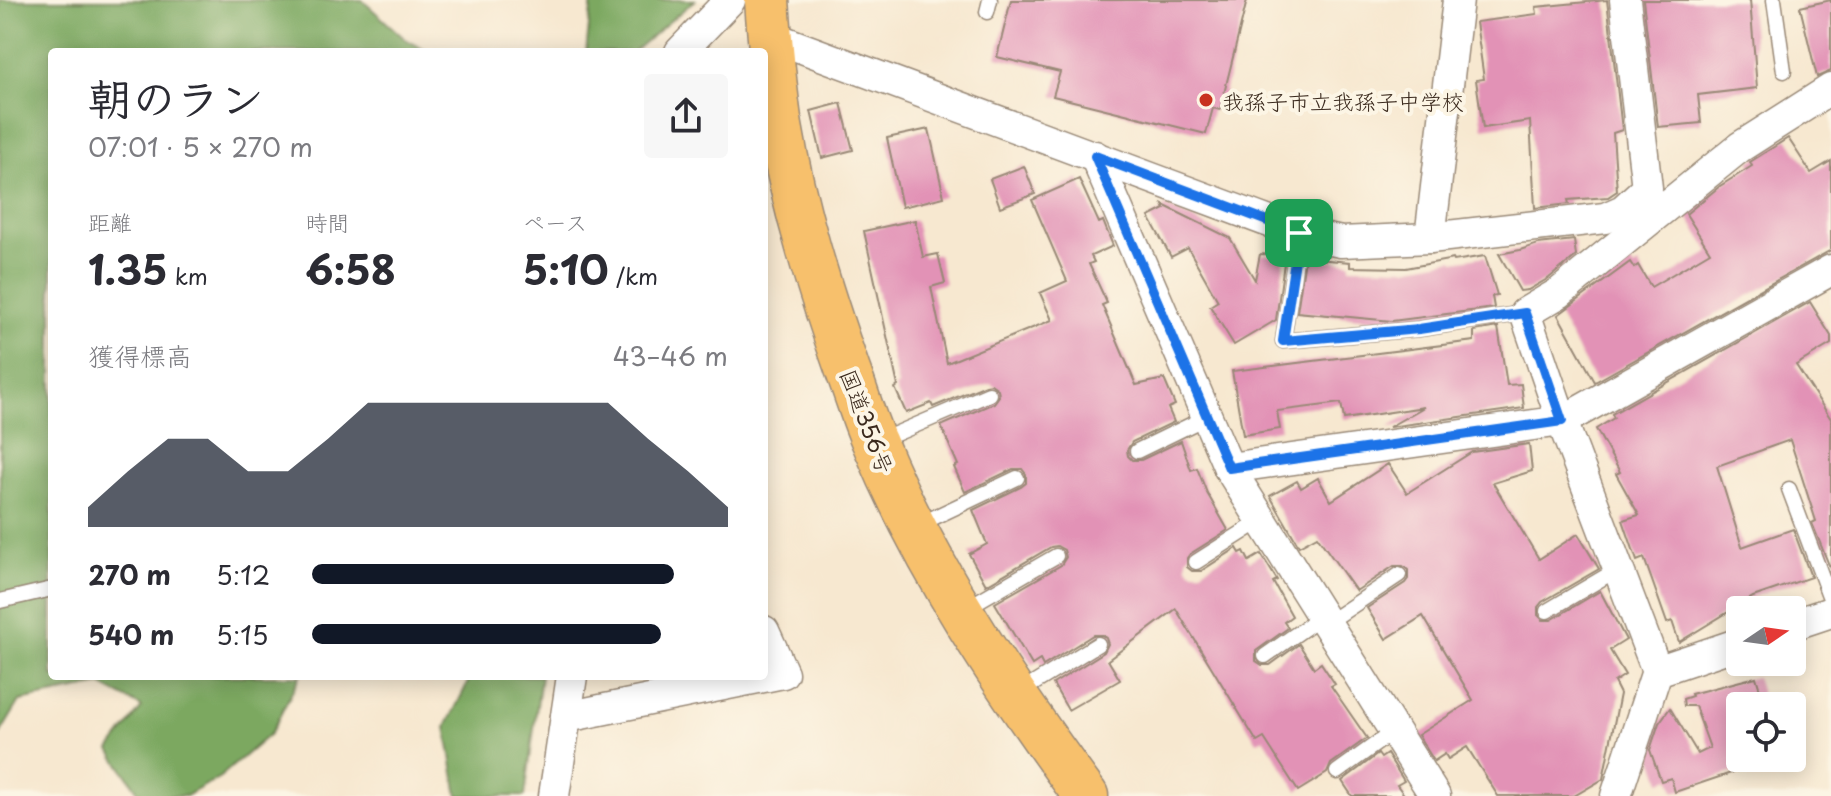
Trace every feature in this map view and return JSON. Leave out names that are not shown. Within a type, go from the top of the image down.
[{"type":"highway","name":"国道356号","points":[[768,18],[781,127],[804,232],[826,309],[874,443],[914,527],[961,611],[1014,695],[1086,796]]},
{"type":"street","points":[[684,48],[730,0]]},
{"type":"street","points":[[1430,238],[1458,0]]},
{"type":"street","points":[[768,18],[1095,156],[1299,233],[1341,242],[1430,238],[1605,218],[1623,210],[1647,188],[1625,0]]},
{"type":"street","points":[[1616,796],[1657,671],[1562,421],[1525,313],[1559,293],[1740,147],[1831,89]]},
{"type":"street","points":[[1095,156],[1229,468],[1435,796]]},
{"type":"street","points":[[1229,468],[1562,421],[1831,270]]},
{"type":"street","points":[[1806,620],[1831,612]]},
{"type":"street","points":[[768,640],[783,673],[768,676]]},
{"type":"street","points":[[1657,671],[1726,648]]},
{"type":"street","points":[[554,796],[571,680]]},
{"type":"street","points":[[566,717],[748,680]]},
{"type":"lane","points":[[1774,0],[1784,71]]},
{"type":"lane","points":[[1299,233],[1283,341],[1419,329],[1525,313]]},
{"type":"lane","points":[[874,443],[989,394]]},
{"type":"lane","points":[[1137,451],[1207,417]]},
{"type":"lane","points":[[914,527],[1017,478]]},
{"type":"lane","points":[[1789,489],[1831,601]]},
{"type":"lane","points":[[1196,562],[1262,520]]},
{"type":"lane","points":[[961,611],[1056,556]]},
{"type":"lane","points":[[1547,611],[1618,569]]},
{"type":"lane","points":[[1265,656],[1399,575]]},
{"type":"lane","points":[[0,601],[48,590]]},
{"type":"lane","points":[[1014,695],[1098,644]]},
{"type":"lane","points":[[1337,772],[1394,731]]},
{"type":"green space","points":[[0,0],[362,0],[404,38],[421,48],[48,48],[48,680],[298,680],[271,733],[220,777],[186,796],[141,796],[110,750],[142,707],[101,685],[20,701],[0,734]]},
{"type":"green space","points":[[592,0],[695,0],[638,48],[586,48]]},
{"type":"green space","points":[[469,680],[540,680],[525,796],[458,796],[446,727]]},
{"type":"building","points":[[1011,0],[1247,0],[1220,110],[1213,108],[1206,134],[1053,96],[1060,72],[997,57]]},
{"type":"building","points":[[1607,0],[1622,130],[1613,133],[1617,191],[1608,197],[1568,200],[1569,204],[1535,208],[1530,121],[1483,128],[1476,80],[1484,79],[1476,22],[1537,14],[1536,7]]},
{"type":"building","points":[[1643,0],[1750,0],[1757,88],[1698,95],[1701,123],[1658,127]]},
{"type":"building","points":[[1831,0],[1831,71],[1817,77],[1800,7]]},
{"type":"building","points":[[841,103],[853,150],[822,158],[811,111]]},
{"type":"building","points":[[929,129],[944,197],[902,207],[887,138]]},
{"type":"building","points":[[1788,138],[1811,173],[1831,161],[1831,250],[1595,382],[1558,315],[1630,262],[1634,268],[1638,265],[1651,287],[1710,252],[1686,214],[1720,186],[1752,166],[1750,162]]},
{"type":"building","points":[[1024,166],[1035,194],[1000,207],[990,179]]},
{"type":"building","points":[[1079,179],[1113,246],[1091,256],[1094,262],[1089,264],[1107,303],[1102,305],[1136,385],[1164,379],[1175,405],[1168,408],[1174,422],[1132,442],[1127,450],[1128,456],[1132,460],[1141,460],[1181,441],[1191,470],[1197,468],[1228,530],[1190,554],[1187,567],[1192,571],[1201,571],[1237,548],[1240,553],[1244,551],[1249,561],[1261,554],[1277,580],[1273,582],[1292,616],[1284,622],[1288,628],[1256,651],[1256,661],[1270,665],[1299,644],[1314,668],[1321,663],[1335,684],[1331,686],[1367,738],[1331,764],[1327,773],[1298,791],[1264,738],[1257,742],[1176,609],[1108,660],[1120,680],[1068,710],[1053,684],[1104,652],[1108,644],[1106,638],[1093,635],[1043,666],[1040,660],[1032,665],[995,603],[1061,565],[1066,557],[1064,550],[1051,547],[986,585],[969,554],[987,544],[973,510],[1021,487],[1026,483],[1026,474],[1022,469],[1013,469],[965,492],[954,467],[958,465],[941,426],[994,403],[999,396],[998,389],[991,384],[986,385],[933,407],[931,403],[906,413],[895,388],[898,386],[864,231],[915,220],[923,257],[938,254],[945,283],[931,287],[947,363],[1052,320],[1040,293],[1067,281],[1032,200]]},
{"type":"building","points":[[1163,205],[1230,238],[1255,280],[1260,254],[1285,256],[1276,320],[1234,345],[1210,306],[1218,301],[1188,248],[1171,257],[1149,217],[1165,209]]},
{"type":"building","points":[[1574,240],[1576,256],[1528,290],[1520,291],[1499,254],[1538,244]]},
{"type":"building","points":[[1485,256],[1497,295],[1492,296],[1494,308],[1392,321],[1297,312],[1305,258],[1350,262],[1350,267],[1406,268]]},
{"type":"building","points":[[1810,302],[1831,336],[1831,344],[1796,365],[1831,419],[1831,570],[1812,523],[1816,521],[1790,440],[1717,466],[1742,547],[1793,529],[1811,577],[1756,596],[1726,596],[1726,613],[1679,642],[1672,621],[1667,623],[1644,558],[1637,561],[1623,520],[1639,515],[1596,429],[1614,418],[1612,414]]},
{"type":"building","points":[[1498,327],[1507,385],[1521,384],[1524,408],[1389,427],[1424,407],[1344,419],[1341,403],[1277,411],[1280,429],[1243,435],[1232,371],[1474,341],[1474,331]]},
{"type":"building","points":[[1529,444],[1532,471],[1493,483],[1539,559],[1578,534],[1599,569],[1542,602],[1538,615],[1543,620],[1551,620],[1600,591],[1626,640],[1610,650],[1625,675],[1614,682],[1620,694],[1603,779],[1574,796],[1498,796],[1467,747],[1448,759],[1445,754],[1434,761],[1418,735],[1473,700],[1423,616],[1386,639],[1367,608],[1405,583],[1408,570],[1403,566],[1394,566],[1356,591],[1317,536],[1299,546],[1270,496],[1297,481],[1301,488],[1318,478],[1331,501],[1388,464],[1407,493],[1472,452]]},
{"type":"building","points":[[1756,677],[1761,692],[1726,692],[1726,772],[1734,772],[1675,792],[1671,778],[1661,781],[1650,750],[1659,723],[1670,708],[1698,754],[1710,748],[1695,706],[1684,706],[1683,699],[1691,694]]},
{"type":"building","points":[[1378,754],[1381,758],[1387,754],[1404,781],[1397,785],[1405,796],[1352,796],[1342,781]]},
{"type":"place","name":"我孫子市立我孫子中学校","points":[[1206,100]]},
{"type":"route","points":[[1095,156],[1299,233],[1283,341],[1419,329],[1525,313],[1562,421],[1229,468],[1095,156]]}]
